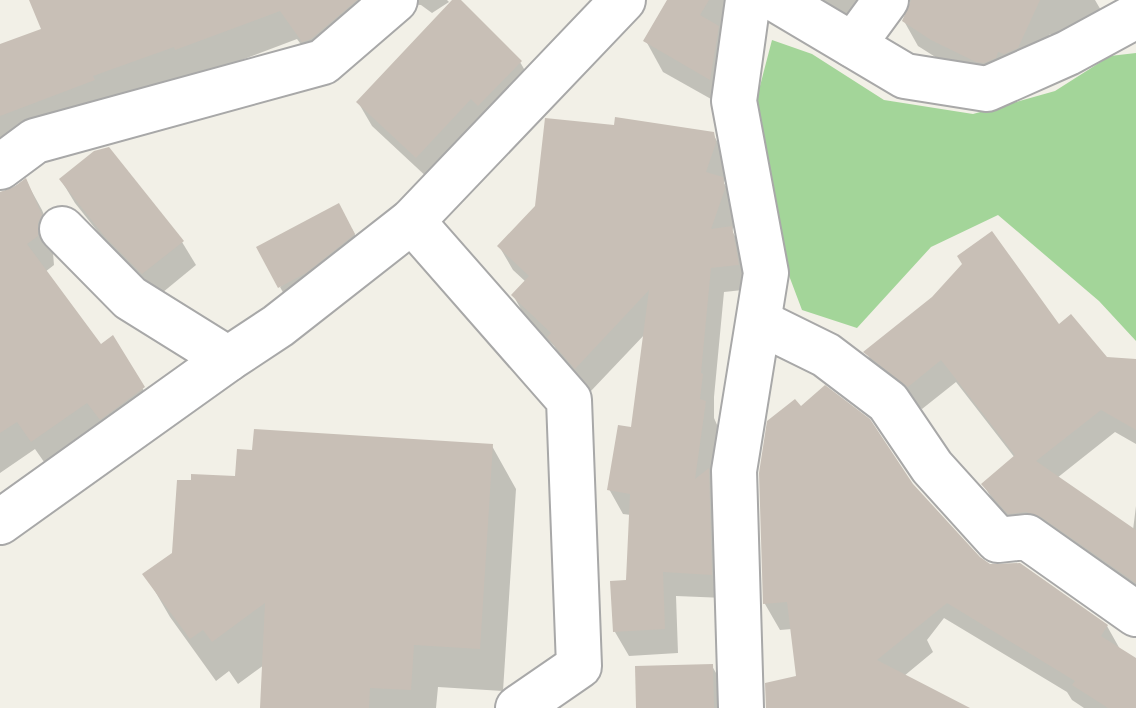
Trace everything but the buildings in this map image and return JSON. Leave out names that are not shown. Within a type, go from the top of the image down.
[{"type":"street","points":[[0,167],[35,141],[323,62],[395,0]]},
{"type":"street","points":[[0,522],[278,326],[412,221],[623,0]]},
{"type":"street","points":[[741,708],[734,471],[766,273],[734,101],[748,0]]},
{"type":"street","points":[[777,0],[905,76],[987,89],[1068,53],[1136,16]]},
{"type":"street","points":[[853,45],[886,0]]},
{"type":"street","points":[[412,221],[569,400],[579,666],[518,708]]},
{"type":"street","points":[[62,229],[130,298],[228,359]]},
{"type":"street","points":[[759,322],[826,355],[888,402],[932,467],[998,540],[1027,537],[1136,614]]},
{"type":"green space","points":[[772,40],[812,54],[884,100],[973,114],[1055,91],[1110,56],[1136,53],[1136,341],[1099,301],[998,215],[931,247],[857,328],[802,310],[779,249],[754,109]]}]
